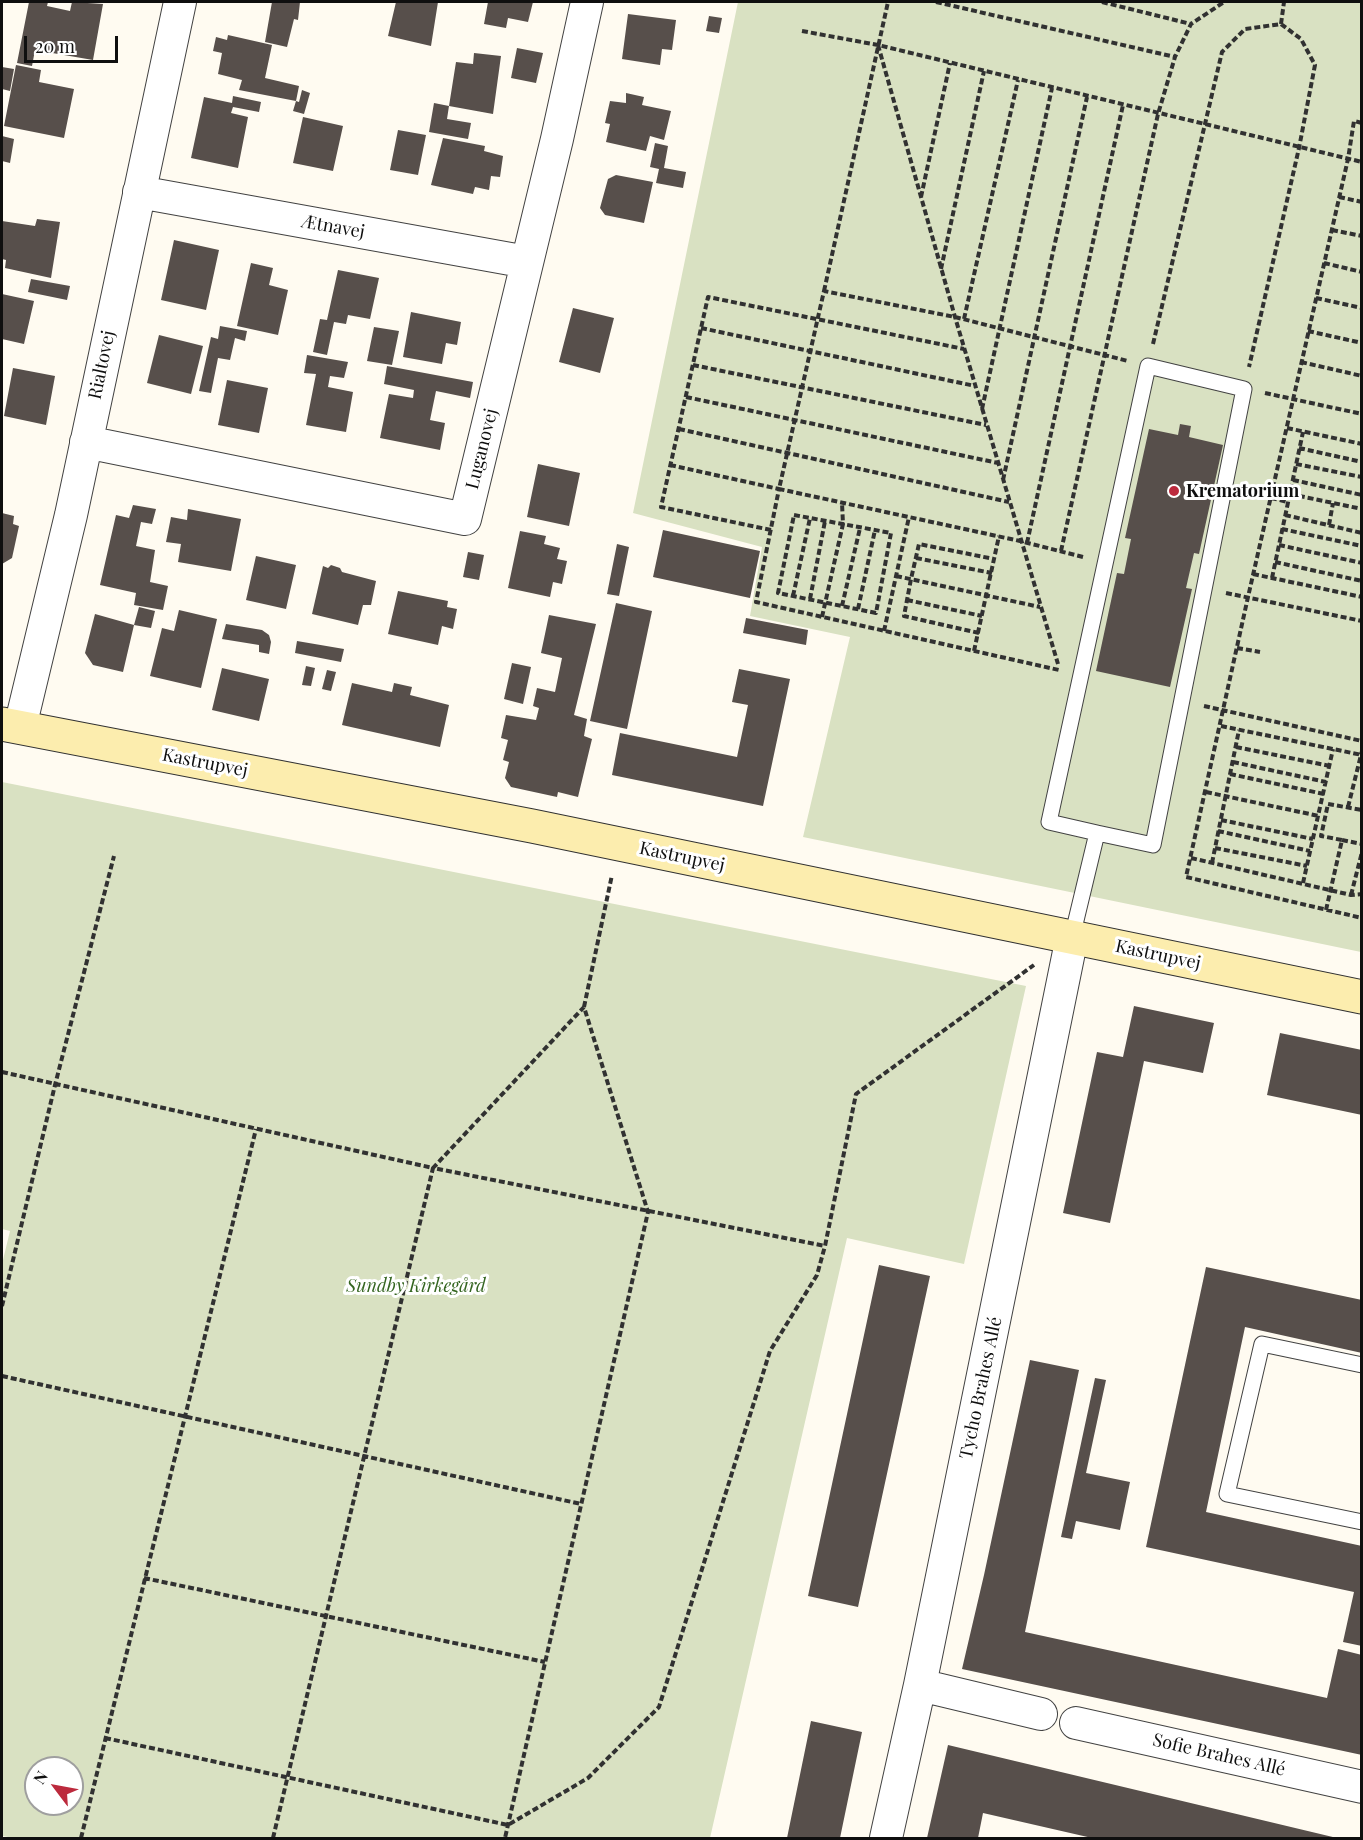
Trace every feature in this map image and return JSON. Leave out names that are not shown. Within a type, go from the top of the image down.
[{"type":"street","name":"Rialtovej","points":[[11,726],[68,526],[180,2]]},
{"type":"street","name":"Luganovej","points":[[86,442],[465,519],[587,2]]},
{"type":"street","name":"Ætnavej","points":[[139,192],[527,261]]},
{"type":"street","name":"Kastrupvej","points":[[11,726],[618,844],[1362,997]]},
{"type":"street","name":"Tycho Brahes Allé","points":[[886,1839],[921,1685],[1072,937]]},
{"type":"street","points":[[921,1685],[1041,1714]]},
{"type":"street","name":"Sofie Brahes Allé","points":[[1076,1723],[1362,1787]]},
{"type":"lane","points":[[1148,366],[1244,389],[1153,845],[1049,822],[1148,366]]},
{"type":"lane","points":[[1072,937],[1097,832]]},
{"type":"lane","points":[[1362,1365],[1263,1344],[1227,1494],[1362,1522]]},
{"type":"path","points":[[878,45],[986,426],[1060,670],[756,602],[779,489],[788,452],[802,386],[824,291],[878,45],[888,2]]},
{"type":"path","points":[[936,2],[1175,57]]},
{"type":"path","points":[[1102,2],[1191,24]]},
{"type":"path","points":[[1061,551],[1158,114],[1175,57],[1191,24],[1224,2]]},
{"type":"path","points":[[1281,24],[1284,2]]},
{"type":"path","points":[[824,291],[964,319],[1148,366],[1222,52],[1245,29],[1281,24],[1301,39],[1315,65],[1299,148],[1244,389],[1362,414]]},
{"type":"path","points":[[802,31],[878,45],[1205,126],[1362,162]]},
{"type":"path","points":[[921,198],[950,63]]},
{"type":"path","points":[[941,269],[984,71]]},
{"type":"path","points":[[964,319],[1018,80]]},
{"type":"path","points":[[982,410],[1052,88]]},
{"type":"path","points":[[1003,481],[1087,97]]},
{"type":"path","points":[[1027,543],[1123,105]]},
{"type":"path","points":[[1362,123],[1354,121],[1348,159],[1186,877],[1362,918]]},
{"type":"path","points":[[1339,197],[1362,202]]},
{"type":"path","points":[[1332,230],[1362,236]]},
{"type":"path","points":[[1324,263],[1362,272]]},
{"type":"path","points":[[771,530],[661,507],[708,297],[964,349]]},
{"type":"path","points":[[1316,298],[1362,308]]},
{"type":"path","points":[[701,328],[975,386]]},
{"type":"path","points":[[1308,331],[1362,343]]},
{"type":"path","points":[[1301,362],[1362,376]]},
{"type":"path","points":[[693,365],[986,426]]},
{"type":"path","points":[[686,397],[998,464]]},
{"type":"path","points":[[1287,428],[1362,444]]},
{"type":"path","points":[[679,429],[1009,502]]},
{"type":"path","points":[[1272,578],[1303,432]]},
{"type":"path","points":[[1299,448],[1362,462]]},
{"type":"path","points":[[1296,464],[1362,477]]},
{"type":"path","points":[[670,465],[1020,541],[1107,563]]},
{"type":"path","points":[[1293,480],[1362,495]]},
{"type":"path","points":[[1290,494],[1362,510]]},
{"type":"path","points":[[1271,498],[1288,502]]},
{"type":"path","points":[[822,617],[843,524],[842,503]]},
{"type":"path","points":[[1329,525],[1333,503]]},
{"type":"path","points":[[794,515],[825,521],[891,533],[876,613],[778,593],[794,515]]},
{"type":"path","points":[[1285,515],[1362,533]]},
{"type":"path","points":[[884,631],[909,517]]},
{"type":"path","points":[[793,596],[810,518]]},
{"type":"path","points":[[810,599],[825,521]]},
{"type":"path","points":[[842,606],[860,528]]},
{"type":"path","points":[[1282,529],[1362,546]]},
{"type":"path","points":[[858,609],[875,530]]},
{"type":"path","points":[[975,651],[999,537]]},
{"type":"path","points":[[979,633],[904,616],[911,579],[919,544],[994,559]]},
{"type":"path","points":[[1279,545],[1362,563]]},
{"type":"path","points":[[916,558],[992,573]]},
{"type":"path","points":[[1275,562],[1362,581]]},
{"type":"path","points":[[1253,574],[1362,597]]},
{"type":"path","points":[[896,576],[1040,607]]},
{"type":"path","points":[[1204,588],[1362,621]]},
{"type":"path","points":[[907,600],[982,616]]},
{"type":"path","points":[[1237,648],[1260,652]]},
{"type":"path","points":[[1182,700],[1362,741]]},
{"type":"path","points":[[1221,726],[1361,753],[1348,807]]},
{"type":"path","points":[[1212,862],[1239,730]]},
{"type":"path","points":[[1236,747],[1330,766]]},
{"type":"path","points":[[1303,883],[1333,749]]},
{"type":"path","points":[[1233,762],[1326,782]]},
{"type":"path","points":[[1230,774],[1324,794]]},
{"type":"path","points":[[1206,792],[1325,817]]},
{"type":"path","points":[[1362,810],[1328,804],[1321,836],[1362,844]]},
{"type":"path","points":[[1221,820],[1313,839]]},
{"type":"path","points":[[1218,831],[1310,851]]},
{"type":"path","points":[[1326,909],[1342,840]]},
{"type":"path","points":[[505,1839],[648,1212],[584,1007],[618,844]]},
{"type":"path","points":[[1215,848],[1307,866]]},
{"type":"path","points":[[1351,895],[1362,852]]},
{"type":"path","points":[[2,1306],[54,1085],[114,856]]},
{"type":"path","points":[[1191,858],[1351,895],[1362,894]]},
{"type":"path","points":[[1355,877],[1362,878]]},
{"type":"path","points":[[105,1738],[508,1825],[588,1778],[659,1707],[770,1351],[817,1275],[856,1094],[1072,937]]},
{"type":"path","points":[[273,1839],[433,1168],[584,1007]]},
{"type":"path","points":[[2,1072],[433,1168],[825,1246]]},
{"type":"path","points":[[81,1839],[256,1129]]},
{"type":"path","points":[[2,1376],[581,1504]]},
{"type":"path","points":[[144,1578],[545,1662]]},
{"type":"green space","points":[[738,2],[1361,2],[1361,952],[803,837],[850,637],[750,616],[762,547],[633,513]]},
{"type":"green space","name":"Sundby Kirkegård","points":[[2,782],[1026,986],[964,1264],[847,1238],[710,1838],[14,1838],[2,1836],[2,1264],[10,1231],[2,1229]]},
{"type":"building","points":[[29,2],[48,2],[47,6],[70,11],[72,2],[103,4],[93,60],[35,50],[32,66],[17,63]]},
{"type":"building","points":[[272,2],[300,2],[298,20],[294,19],[287,47],[265,42]]},
{"type":"building","points":[[396,2],[438,2],[431,46],[388,36]]},
{"type":"building","points":[[488,2],[533,2],[528,22],[508,18],[506,28],[484,24]]},
{"type":"building","points":[[628,14],[676,20],[672,50],[662,49],[660,65],[622,59]]},
{"type":"building","points":[[709,16],[722,18],[719,33],[706,31]]},
{"type":"building","points":[[228,35],[272,45],[265,78],[299,86],[296,101],[239,90],[242,80],[218,74],[222,53],[213,51],[216,37],[227,40]]},
{"type":"building","points":[[517,48],[543,53],[536,83],[511,78]]},
{"type":"building","points":[[474,53],[501,56],[493,114],[449,106],[456,62],[473,64]]},
{"type":"building","points":[[16,65],[41,70],[39,82],[74,89],[64,138],[4,126]]},
{"type":"building","points":[[2,67],[14,69],[10,91],[2,89]]},
{"type":"building","points":[[302,90],[310,93],[304,114],[293,111],[296,101],[299,102]]},
{"type":"building","points":[[626,93],[644,97],[642,105],[671,111],[664,140],[650,136],[646,151],[606,142],[610,124],[605,123],[610,101],[626,103]]},
{"type":"building","points":[[233,96],[261,102],[259,112],[233,107],[231,113],[248,117],[238,168],[191,158],[204,97],[232,103]]},
{"type":"building","points":[[434,103],[449,106],[447,119],[471,123],[468,139],[429,132]]},
{"type":"building","points":[[303,117],[343,126],[333,171],[293,163]]},
{"type":"building","points":[[398,130],[426,135],[418,175],[390,170]]},
{"type":"building","points":[[2,136],[14,139],[10,163],[2,161]]},
{"type":"building","points":[[443,138],[485,146],[484,151],[503,156],[500,177],[491,176],[489,190],[475,187],[473,194],[431,185]]},
{"type":"building","points":[[655,143],[668,146],[664,168],[686,172],[683,188],[656,183],[659,169],[650,167]]},
{"type":"building","points":[[616,175],[653,182],[644,223],[605,215],[600,208],[608,179]]},
{"type":"building","points":[[37,219],[60,222],[51,278],[5,268],[6,260],[2,259],[2,221],[35,226]]},
{"type":"building","points":[[174,240],[219,250],[206,310],[161,300]]},
{"type":"building","points":[[251,263],[273,268],[269,285],[288,290],[278,335],[237,326]]},
{"type":"building","points":[[338,270],[379,278],[370,319],[348,315],[346,324],[334,322],[327,355],[313,352],[320,319],[327,320]]},
{"type":"building","points":[[31,279],[70,286],[67,300],[28,292]]},
{"type":"building","points":[[2,294],[34,301],[24,344],[2,339]]},
{"type":"building","points":[[573,308],[614,318],[600,373],[559,362]]},
{"type":"building","points":[[411,312],[461,322],[457,345],[446,343],[442,364],[403,357]]},
{"type":"building","points":[[220,326],[247,331],[245,341],[235,338],[230,360],[218,358],[211,393],[199,391],[211,337],[218,339]]},
{"type":"building","points":[[374,327],[399,331],[392,365],[367,361]]},
{"type":"building","points":[[159,335],[203,346],[191,394],[147,383]]},
{"type":"building","points":[[307,355],[348,362],[344,378],[330,376],[328,387],[353,392],[346,432],[306,425],[316,374],[304,373]]},
{"type":"building","points":[[387,366],[473,382],[470,398],[436,391],[430,420],[445,423],[440,450],[380,438],[389,394],[413,398],[414,390],[384,384]]},
{"type":"building","points":[[13,368],[55,376],[46,425],[4,416]]},
{"type":"building","points":[[227,380],[268,388],[259,433],[218,425]]},
{"type":"building","points":[[1180,424],[1191,426],[1189,437],[1223,445],[1199,554],[1194,553],[1186,588],[1192,589],[1170,687],[1096,671],[1117,573],[1124,574],[1131,539],[1125,538],[1149,429],[1178,435]]},
{"type":"building","points":[[538,464],[580,473],[569,526],[527,517]]},
{"type":"building","points":[[133,505],[156,509],[152,524],[141,522],[136,546],[155,550],[150,582],[168,586],[163,610],[134,605],[136,593],[100,585],[116,515],[129,518]]},
{"type":"building","points":[[188,509],[241,519],[231,571],[178,562],[181,544],[166,542],[171,517],[187,520]]},
{"type":"building","points":[[2,513],[14,516],[13,524],[19,526],[12,558],[2,564]]},
{"type":"building","points":[[663,530],[760,551],[750,598],[653,577]]},
{"type":"building","points":[[520,531],[546,536],[544,544],[560,548],[557,559],[567,561],[562,584],[553,582],[550,597],[508,588]]},
{"type":"building","points":[[617,544],[629,547],[619,596],[607,594]]},
{"type":"building","points":[[468,552],[484,555],[479,580],[463,577]]},
{"type":"building","points":[[256,556],[296,565],[286,609],[246,600]]},
{"type":"building","points":[[331,565],[340,568],[342,572],[376,581],[371,605],[363,605],[358,625],[312,614],[323,566],[328,568]]},
{"type":"building","points":[[398,591],[448,601],[447,607],[457,609],[453,629],[442,626],[438,645],[388,634]]},
{"type":"building","points":[[616,603],[652,611],[627,729],[590,721]]},
{"type":"building","points":[[139,607],[155,611],[151,628],[134,625]]},
{"type":"building","points":[[179,610],[217,619],[201,688],[150,676],[162,628],[174,631]]},
{"type":"building","points":[[95,614],[134,625],[123,672],[93,665],[85,653]]},
{"type":"building","points":[[549,615],[596,624],[574,715],[587,719],[584,736],[592,739],[578,797],[558,792],[557,797],[511,787],[505,778],[509,762],[503,760],[508,740],[501,738],[506,715],[536,720],[539,708],[533,706],[537,688],[555,692],[562,658],[541,653]]},
{"type":"building","points":[[746,618],[808,630],[806,645],[743,633]]},
{"type":"building","points":[[226,624],[262,630],[269,635],[271,642],[269,654],[259,652],[259,645],[222,639]]},
{"type":"building","points":[[297,641],[344,649],[341,662],[295,653]]},
{"type":"building","points":[[512,663],[531,667],[523,704],[504,699]]},
{"type":"building","points":[[306,666],[315,668],[311,686],[302,685]]},
{"type":"building","points":[[222,668],[269,679],[259,721],[212,710]]},
{"type":"building","points":[[739,669],[790,679],[763,806],[612,775],[620,733],[737,757],[748,705],[732,702]]},
{"type":"building","points":[[327,670],[336,672],[331,691],[322,689]]},
{"type":"building","points":[[352,683],[392,692],[394,683],[412,687],[410,695],[449,705],[440,747],[342,725]]},
{"type":"building","points":[[1134,1006],[1214,1023],[1203,1073],[1144,1061],[1110,1223],[1063,1213],[1097,1052],[1123,1057]]},
{"type":"building","points":[[1280,1033],[1362,1050],[1362,1115],[1267,1095]]},
{"type":"building","points":[[879,1265],[930,1276],[858,1607],[808,1596]]},
{"type":"building","points":[[1206,1267],[1362,1300],[1362,1353],[1245,1327],[1206,1512],[1362,1546],[1362,1646],[1343,1642],[1354,1592],[1146,1547]]},
{"type":"building","points":[[1030,1360],[1079,1370],[1025,1632],[1327,1698],[1338,1649],[1362,1655],[1362,1755],[962,1669]]},
{"type":"building","points":[[1095,1378],[1106,1380],[1086,1473],[1130,1482],[1120,1530],[1076,1521],[1072,1539],[1061,1537]]},
{"type":"building","points":[[811,1721],[862,1732],[840,1838],[787,1838]]},
{"type":"building","points":[[948,1745],[1337,1838],[1092,1838],[983,1813],[978,1838],[927,1838]]},
{"type":"place","name":"Krematorium","points":[[1174,491]]}]
